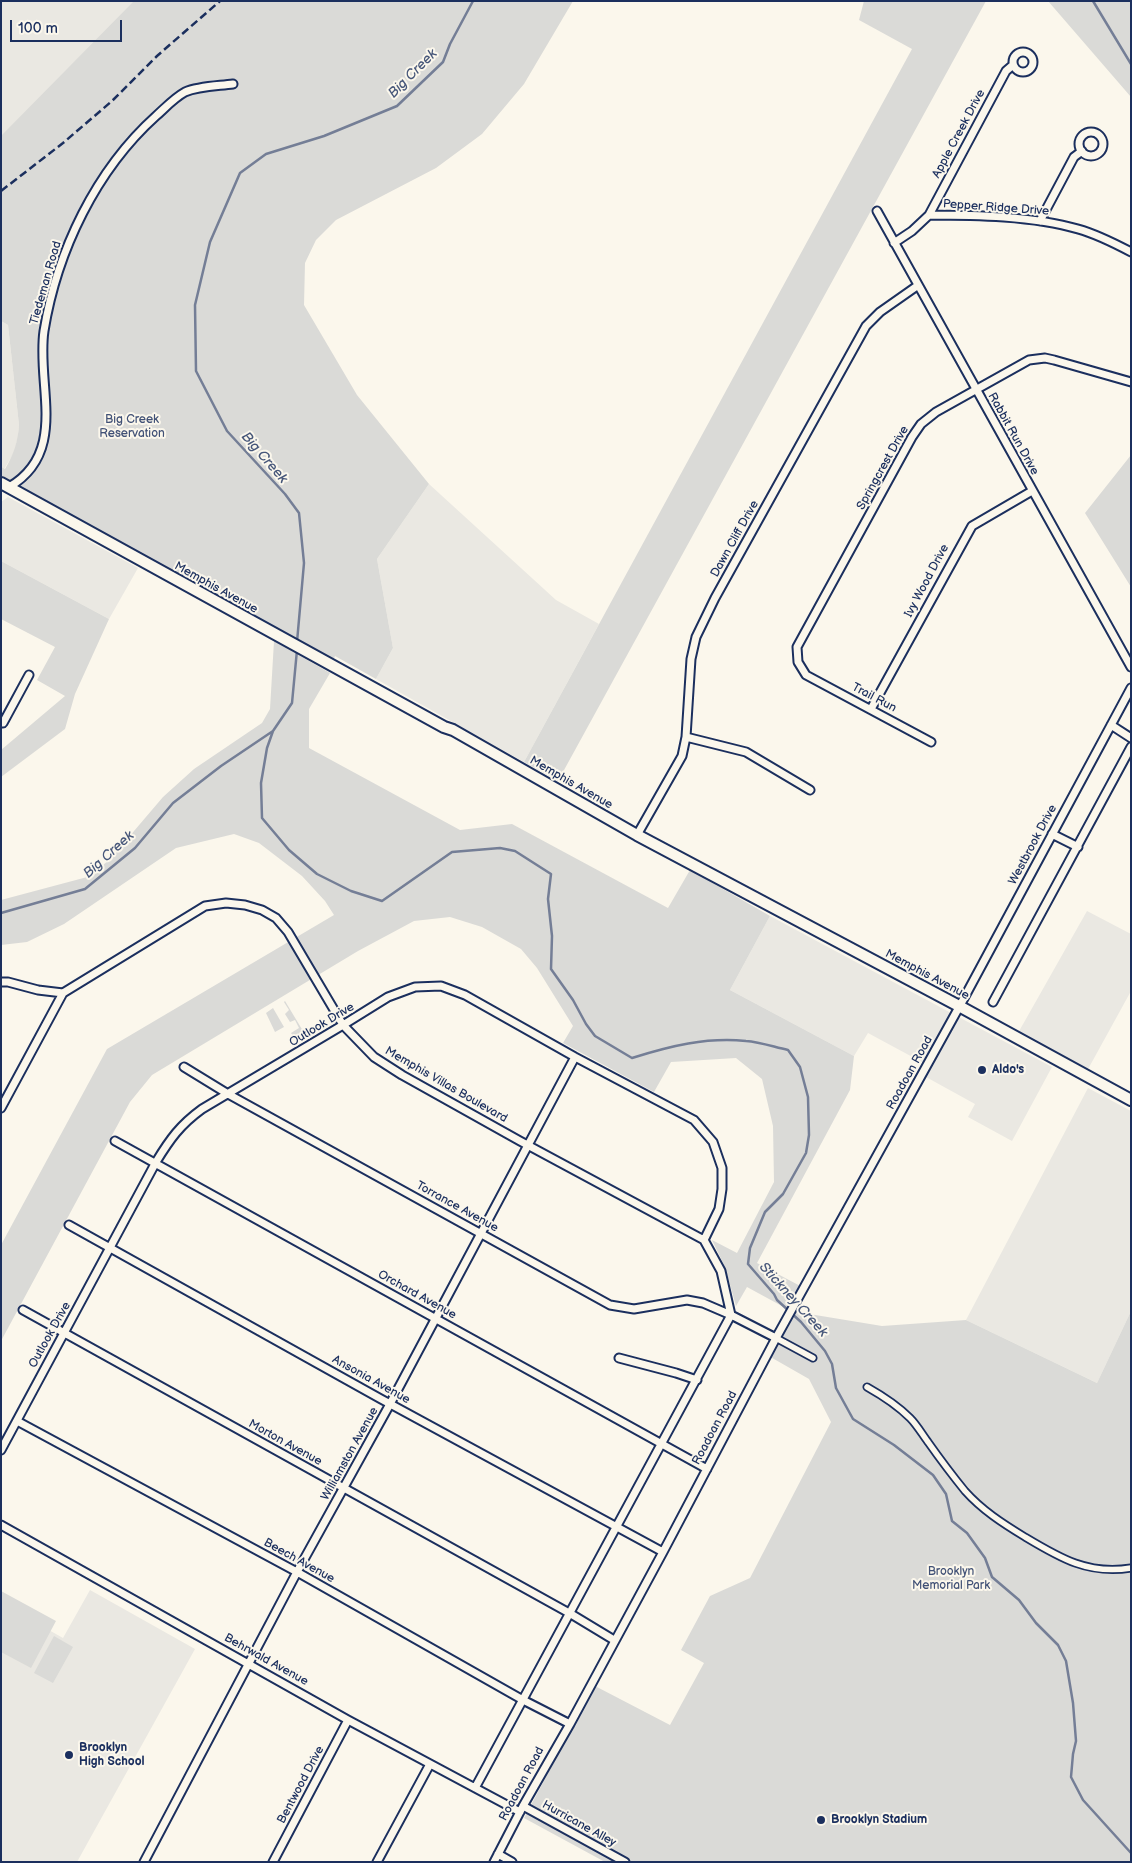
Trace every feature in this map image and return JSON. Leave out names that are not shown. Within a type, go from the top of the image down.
[{"type":"main road","name":"Memphis Avenue","points":[[4,488],[444,728],[454,730],[637,835],[959,1006],[1131,1100]]},
{"type":"street","name":"Apple Creek Drive","points":[[929,215],[1006,71],[1013,65]]},
{"type":"street","name":"Tiedeman Road","points":[[4,488],[21,481],[40,451],[45,438],[47,416],[42,352],[46,320],[68,248],[93,193],[108,170],[146,125],[180,96],[196,89],[234,84]]},
{"type":"street","points":[[1040,220],[1074,157],[1082,151]]},
{"type":"street","name":"Rabbit Run Drive","points":[[877,211],[917,286],[1131,667]]},
{"type":"street","name":"Pepper Ridge Drive","points":[[894,243],[929,215],[950,215],[1040,220],[1077,229],[1131,252]]},
{"type":"street","name":"Dawn Cliff Drive","points":[[637,835],[682,756],[686,737],[691,659],[696,637],[715,598],[866,326],[880,312],[917,286]]},
{"type":"street","name":"Springcrest Drive","points":[[806,675],[798,662],[797,647],[912,437],[921,424],[936,412],[1021,363],[1036,358],[1054,360],[1131,382]]},
{"type":"street","name":"Ivy Wood Drive","points":[[871,709],[972,526],[1032,491]]},
{"type":"street","name":"Trail Run","points":[[806,675],[931,742]]},
{"type":"street","points":[[2,723],[29,676]]},
{"type":"street","name":"Westbrook Drive","points":[[959,1006],[1131,688]]},
{"type":"street","points":[[1111,725],[1131,738]]},
{"type":"street","points":[[686,737],[746,752],[810,790]]},
{"type":"street","points":[[993,1002],[1131,747]]},
{"type":"street","points":[[1052,834],[1078,847]]},
{"type":"street","name":"Memphis Villas Boulevard","points":[[64,992],[205,906],[226,903],[245,905],[262,910],[276,918],[288,932],[343,1026],[374,1057],[528,1145],[704,1240]]},
{"type":"street","points":[[1,982],[38,990],[64,992],[1,1108]]},
{"type":"street","name":"Outlook Drive","points":[[1,1450],[156,1162],[184,1122],[202,1109],[343,1026],[388,997],[415,987],[441,986],[465,995],[574,1057],[694,1120],[713,1142],[722,1168],[722,1190],[719,1209],[704,1240]]},
{"type":"street","name":"Roadoan Road","points":[[494,1862],[521,1809],[570,1724],[663,1552],[776,1338],[959,1006]]},
{"type":"street","name":"Williamston Avenue","points":[[144,1862],[297,1572],[390,1404],[574,1057]]},
{"type":"street","name":"Torrance Avenue","points":[[184,1067],[228,1094],[610,1305],[634,1309],[687,1300],[703,1303],[731,1315]]},
{"type":"street","name":"Orchard Avenue","points":[[115,1141],[156,1162],[707,1469]]},
{"type":"street","name":"Ansonia Avenue","points":[[69,1225],[390,1404],[663,1552]]},
{"type":"street","points":[[475,1788],[731,1315],[721,1271],[704,1240]]},
{"type":"street","name":"Morton Avenue","points":[[23,1310],[614,1640]]},
{"type":"street","points":[[731,1315],[813,1358]]},
{"type":"street","points":[[619,1358],[676,1372],[697,1380]]},
{"type":"street","points":[[867,1387],[897,1406],[912,1420],[966,1492],[983,1510],[1001,1523],[1061,1558],[1087,1567],[1114,1571],[1131,1568]]},
{"type":"street","name":"Beech Avenue","points":[[17,1421],[297,1572],[523,1700],[570,1724]]},
{"type":"street","name":"Behrwald Avenue","points":[[1,1525],[348,1720],[475,1788],[521,1809]]},
{"type":"street","name":"Bentwood Drive","points":[[272,1862],[348,1720]]},
{"type":"street","points":[[377,1862],[430,1764]]},
{"type":"street","name":"Hurricane Alley","points":[[521,1809],[625,1862]]},
{"type":"street","points":[[498,1854],[512,1862]]},
{"type":"shaded area","points":[[1,1],[162,1],[1,153]]},
{"type":"shaded area","points":[[1,321],[8,325],[19,425],[14,453],[1,474]]},
{"type":"shaded area","points":[[429,484],[556,600],[599,624],[524,762],[376,679],[393,648],[377,559]]},
{"type":"shaded area","points":[[8,497],[138,568],[109,619],[1,561],[1,502]]},
{"type":"shaded area","points":[[1087,911],[1131,934],[1131,991],[1087,1071],[1018,1033]]},
{"type":"shaded area","points":[[770,916],[1052,1067],[1012,1141],[968,1117],[975,1104],[926,1077],[931,1067],[868,1033],[854,1056],[730,990]]},
{"type":"shaded area","points":[[1088,1088],[1131,1111],[1131,1311],[1097,1383],[966,1320]]},
{"type":"shaded area","name":"Brooklyn High School","points":[[90,1590],[195,1649],[77,1862],[1,1862],[1,1603],[63,1638]]},
{"type":"green space","name":"Big Creek Reservation","points":[[134,1],[573,1],[524,84],[482,134],[436,168],[336,220],[316,240],[305,263],[304,305],[357,395],[429,484],[377,559],[393,648],[376,679],[335,656],[331,665],[1,484],[1,467],[5,469],[11,458],[17,442],[19,425],[8,325],[1,321],[1,136]]},
{"type":"green space","points":[[864,1],[986,1],[558,781],[524,762],[912,49],[859,20]]},
{"type":"green space","points":[[1048,1],[1130,1],[1131,97]]},
{"type":"green space","points":[[1131,455],[1131,587],[1085,513]]},
{"type":"green space","points":[[1,561],[109,619],[75,694],[65,729],[1,777],[1,750],[65,696],[37,680],[55,647],[1,619]]},
{"type":"green space","points":[[274,641],[330,673],[309,709],[309,748],[460,830],[512,824],[668,908],[690,870],[770,916],[730,990],[854,1056],[850,1090],[757,1263],[804,1288],[791,1311],[747,1287],[736,1306],[725,1267],[712,1240],[737,1253],[774,1182],[773,1126],[762,1079],[736,1058],[671,1062],[654,1092],[563,1043],[573,1026],[537,968],[521,949],[482,927],[450,917],[414,921],[358,951],[152,1075],[130,1102],[1,1341],[1,1245],[107,1049],[334,915],[325,901],[302,876],[259,843],[234,834],[176,848],[64,924],[27,942],[1,945],[1,900],[91,876],[111,858],[163,797],[194,769],[262,723],[270,709]]},
{"type":"green space","points":[[285,1001],[306,1036],[297,1042],[291,1033],[299,1028],[295,1020],[290,1022],[285,1014],[289,1010]]},
{"type":"green space","points":[[273,1008],[284,1027],[275,1032],[266,1013]]},
{"type":"green space","name":"Brooklyn Memorial Park","points":[[791,1311],[882,1326],[966,1320],[1097,1383],[1131,1311],[1131,1862],[605,1862],[524,1818],[595,1686],[670,1725],[704,1663],[681,1650],[710,1596],[750,1578],[831,1422],[809,1379],[767,1355]]},
{"type":"green space","points":[[1,1591],[56,1621],[31,1668],[1,1652]]},
{"type":"green space","points":[[54,1636],[73,1647],[53,1683],[34,1673]]},
{"type":"waterway","name":"Big Creek","points":[[297,642],[304,563],[299,513],[285,494],[227,431],[196,371],[195,305],[210,242],[240,173],[266,154],[324,136],[397,106],[443,62],[450,44],[473,1]]},
{"type":"waterway","name":"Big Creek","points":[[1093,1],[1131,64]]},
{"type":"waterway","name":"Big Creek","points":[[1,913],[85,889],[135,848],[173,803],[221,766],[273,731],[292,703],[297,650]]},
{"type":"waterway","name":"Stickney Creek","points":[[273,731],[267,748],[261,783],[262,818],[289,850],[317,874],[351,891],[382,901],[452,852],[500,848],[515,851],[551,874],[548,899],[552,936],[551,969],[595,1036],[632,1058],[674,1046],[717,1040],[762,1043],[788,1050],[800,1067],[808,1097],[809,1135],[806,1153],[783,1194],[765,1212],[750,1248],[748,1264],[777,1300],[801,1322],[825,1351],[832,1364],[836,1388],[853,1419],[894,1445],[933,1475],[946,1494],[952,1521],[967,1533],[985,1558],[992,1577],[1019,1600],[1036,1623],[1058,1645],[1066,1661],[1073,1703],[1076,1741],[1071,1777],[1083,1800],[1131,1853]]},
{"type":"railway","points":[[1,191],[63,143],[112,101],[157,56],[220,1]]},
{"type":"place","name":"Aldo's","points":[[982,1070]]},
{"type":"place","name":"Brooklyn High School","points":[[69,1755]]},
{"type":"place","name":"Brooklyn Stadium","points":[[821,1820]]}]
